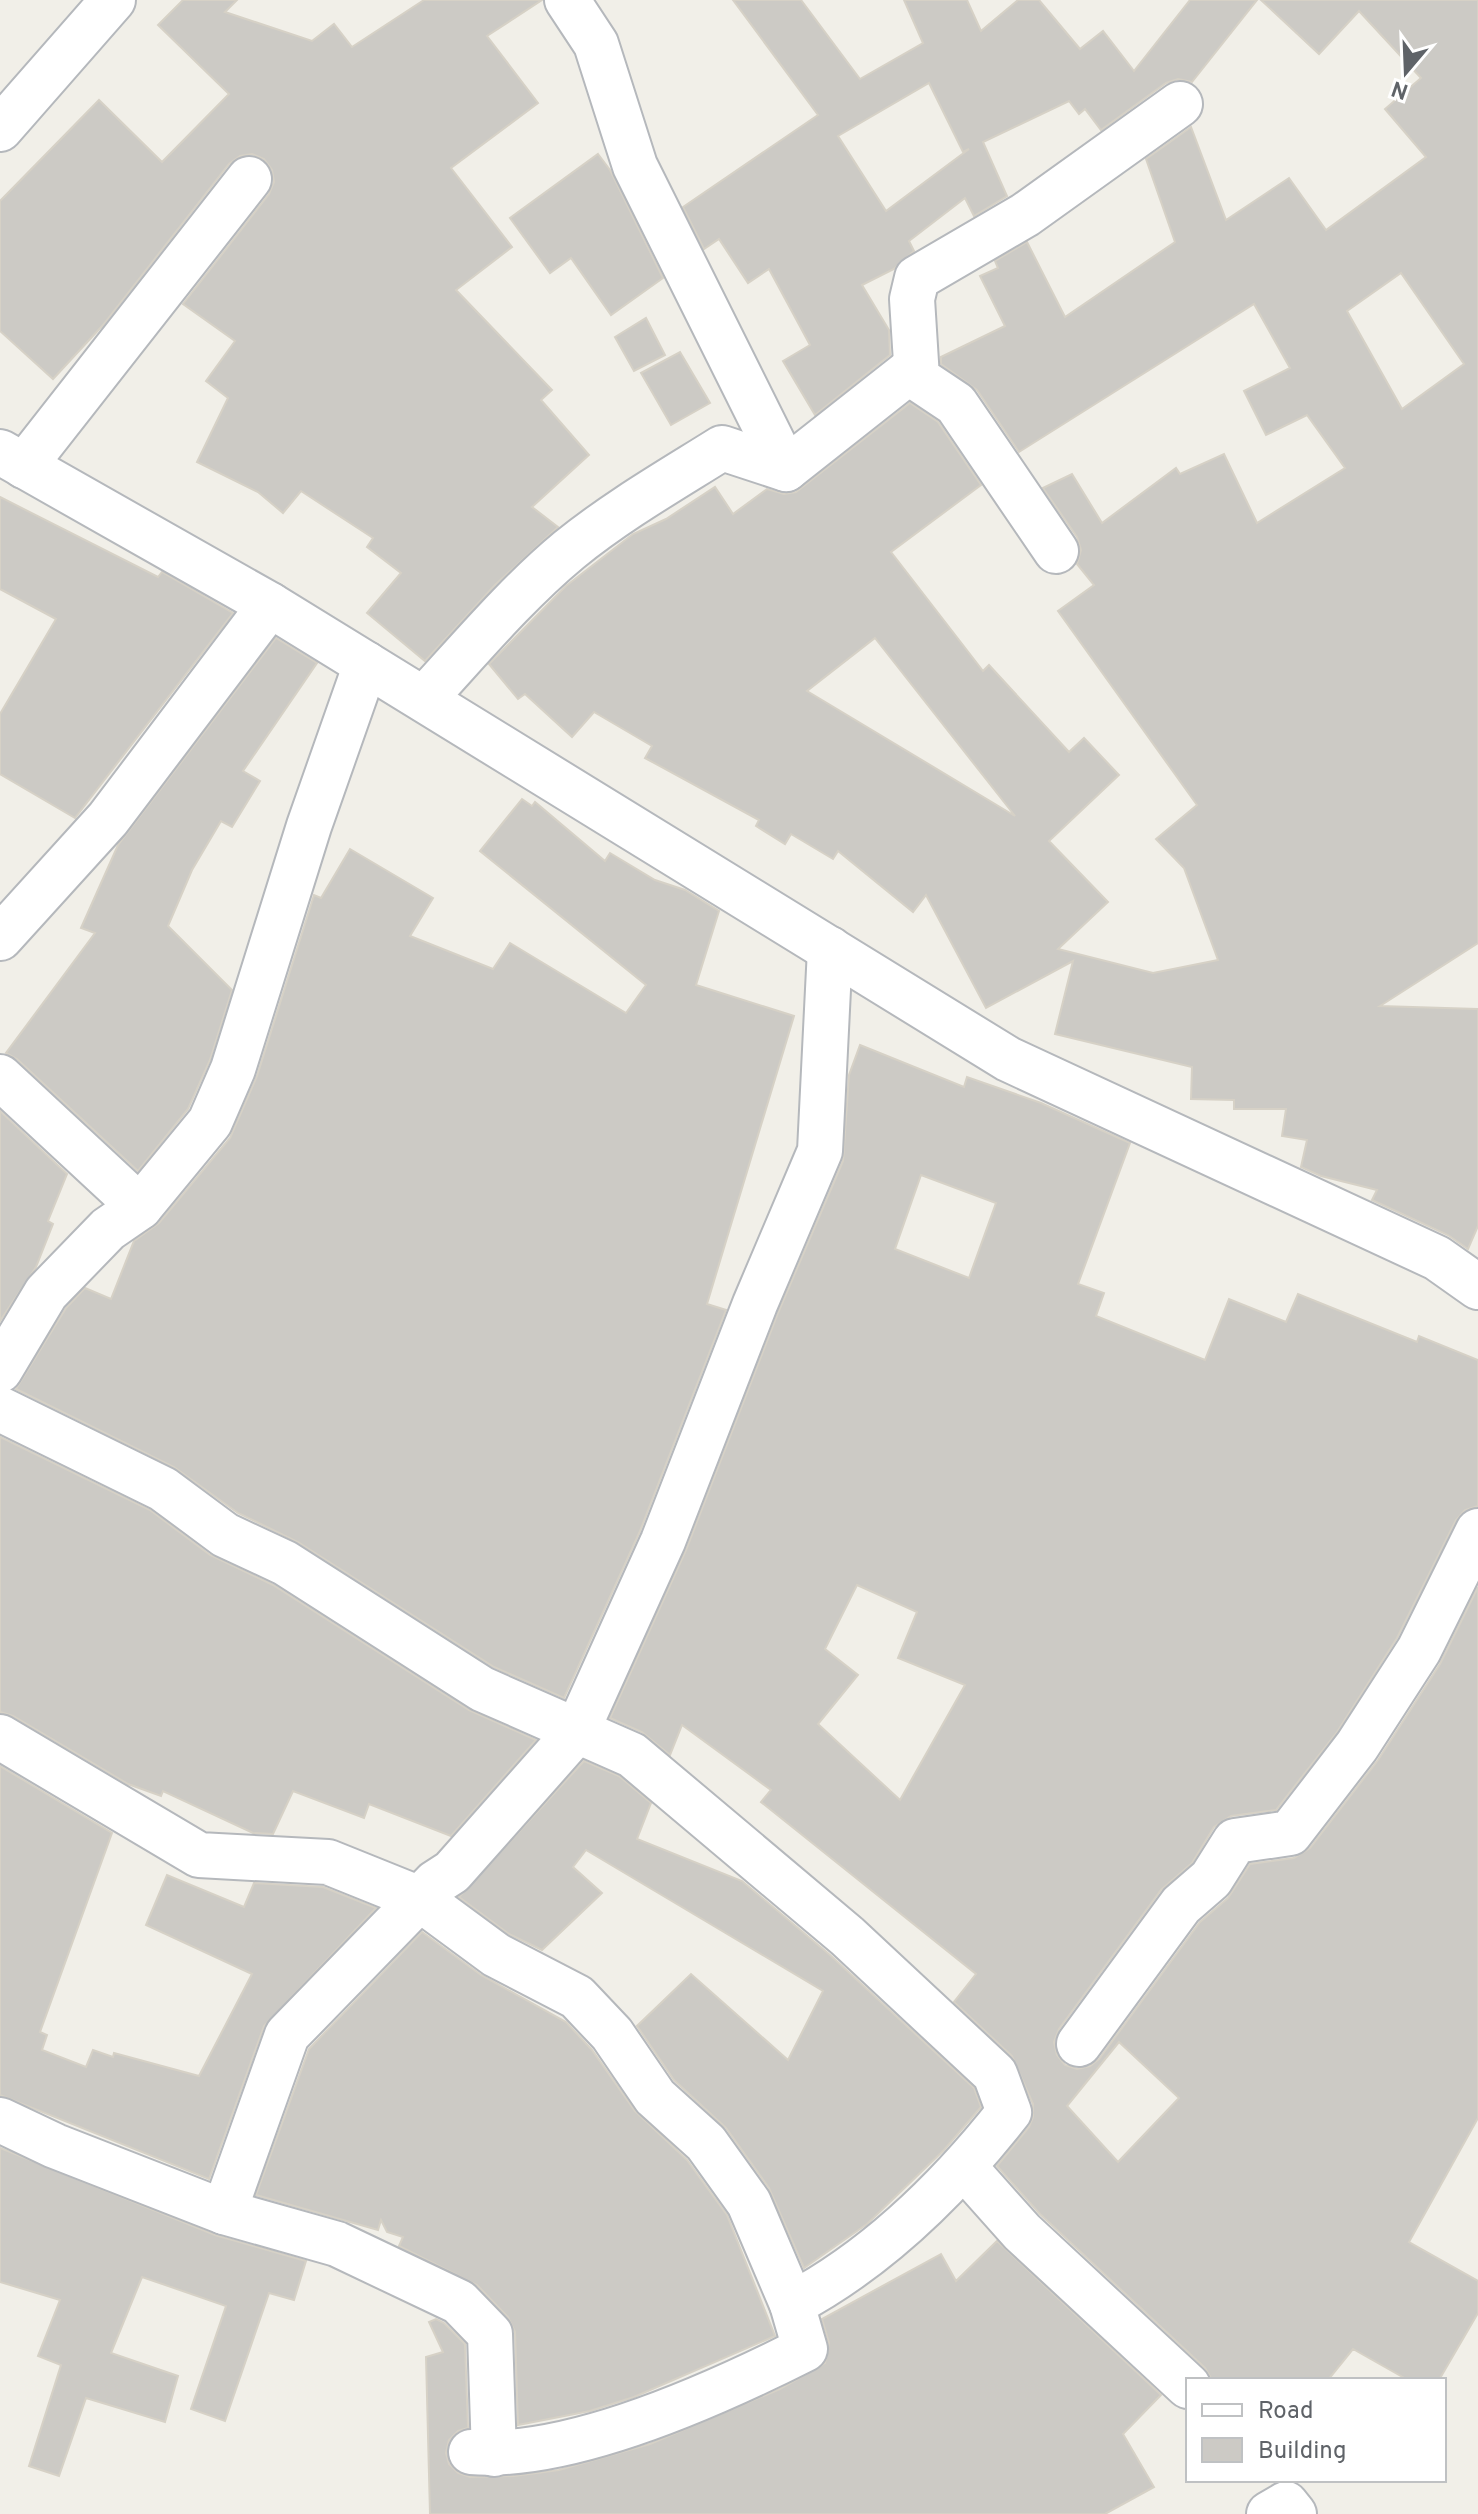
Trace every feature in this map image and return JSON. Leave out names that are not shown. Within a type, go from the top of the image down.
[{"type":"street","points":[[0,129],[113,0]]},
{"type":"street","points":[[567,0],[596,44],[640,176],[786,469]]},
{"type":"street","points":[[1056,551],[956,404],[917,378],[912,299],[917,278],[1025,215],[1180,104]]},
{"type":"street","points":[[249,179],[12,459],[270,605],[1008,1059],[1437,1258],[1478,1287]]},
{"type":"street","points":[[786,469],[914,368]]},
{"type":"street","points":[[424,699],[525,589],[571,549],[634,503],[722,448],[786,469]]},
{"type":"street","points":[[0,938],[108,819],[270,605]]},
{"type":"street","points":[[0,1370],[46,1293],[108,1229],[140,1207],[210,1122],[229,1080],[309,826],[366,664]]},
{"type":"street","points":[[224,2212],[287,2035],[420,1899],[452,1872],[577,1731],[663,1541],[755,1304],[820,1151],[830,949]]},
{"type":"street","points":[[0,1077],[140,1207]]},
{"type":"street","points":[[0,1409],[163,1489],[225,1535],[285,1563],[482,1689],[632,1755],[847,1936],[995,2074],[1009,2112],[965,2168],[838,2280],[792,2304]]},
{"type":"street","points":[[1079,2044],[1181,1905],[1211,1879],[1235,1841],[1290,1833],[1357,1746],[1419,1650],[1478,1531]]},
{"type":"street","points":[[0,1737],[199,1855],[328,1862],[420,1899],[496,1955],[577,1997],[612,2034],[655,2097],[706,2143],[749,2203],[792,2304],[805,2349],[712,2396],[579,2439],[482,2453],[490,2334],[459,2302],[337,2244],[224,2212],[55,2146],[0,2120]]},
{"type":"street","points":[[965,2168],[1022,2232],[1186,2384]]},
{"type":"building","points":[[183,0],[237,0],[225,12],[312,41],[334,24],[352,47],[424,0],[542,0],[487,36],[538,103],[451,168],[512,247],[456,290],[552,390],[541,400],[589,455],[532,507],[558,527],[495,585],[425,661],[367,613],[401,573],[367,547],[373,538],[301,491],[283,513],[258,492],[197,462],[228,398],[206,381],[235,341],[183,304],[269,194],[274,182],[272,170],[264,159],[252,154],[240,156],[229,164],[103,325],[53,379],[0,331],[0,201],[99,100],[162,162],[229,94],[158,25]]},
{"type":"building","points":[[733,0],[801,0],[860,79],[923,43],[904,0],[967,0],[981,31],[1018,0],[1039,0],[1080,49],[1103,31],[1134,71],[1190,0],[1257,0],[1192,82],[1178,79],[1166,83],[1101,130],[1085,109],[1079,114],[1069,101],[983,142],[1007,196],[974,216],[965,198],[909,241],[914,251],[894,269],[862,285],[889,330],[890,355],[815,415],[783,361],[810,345],[769,269],[748,283],[719,239],[704,249],[683,207],[818,115]],"holes":[[[929,83],[963,152],[969,149],[886,211],[838,136]]]},
{"type":"building","points":[[1261,0],[1478,0],[1478,943],[1380,1006],[1478,1009],[1478,1226],[1468,1249],[1448,1235],[1372,1200],[1377,1190],[1321,1176],[1301,1167],[1307,1140],[1282,1136],[1286,1109],[1234,1109],[1234,1100],[1191,1099],[1192,1067],[1055,1034],[1073,961],[986,1008],[926,895],[913,912],[838,851],[833,859],[791,834],[785,844],[756,826],[759,820],[645,758],[652,746],[594,712],[572,737],[525,694],[518,699],[489,664],[566,586],[633,534],[666,519],[715,487],[733,514],[767,489],[784,494],[796,492],[910,403],[938,422],[981,485],[891,552],[983,671],[989,665],[1069,752],[1084,738],[1119,775],[1049,841],[1108,902],[1058,949],[1153,973],[1218,960],[1184,868],[1156,839],[1197,805],[1058,611],[1094,585],[1077,564],[1081,550],[1077,537],[1043,488],[1072,474],[1102,523],[1176,468],[1180,474],[1224,454],[1257,523],[1345,468],[1307,415],[1266,435],[1244,391],[1290,368],[1254,304],[1019,452],[977,390],[941,364],[941,357],[1005,326],[980,276],[998,268],[995,261],[1027,242],[1065,317],[1175,242],[1146,159],[1191,127],[1226,220],[1289,178],[1326,230],[1426,157],[1385,109],[1421,78],[1359,11],[1319,54]],"holes":[[[1401,273],[1464,364],[1402,409],[1347,311]],[[875,638],[1015,816],[807,691]]]},
{"type":"building","points":[[598,154],[610,170],[663,278],[611,315],[571,258],[550,273],[510,218]]},
{"type":"building","points":[[646,318],[665,355],[634,371],[615,337]]},
{"type":"building","points":[[680,352],[710,403],[671,425],[641,373]]},
{"type":"building","points":[[0,497],[158,577],[162,572],[233,613],[75,818],[0,774],[0,714],[56,619],[0,589]]},
{"type":"building","points":[[276,638],[317,663],[243,771],[260,781],[232,827],[221,821],[192,870],[168,926],[232,990],[210,1060],[188,1109],[138,1171],[17,1059],[6,1053],[95,933],[81,928],[118,845]]},
{"type":"building","points":[[522,799],[532,806],[535,802],[605,861],[610,853],[655,880],[685,890],[719,911],[696,985],[794,1016],[707,1304],[726,1310],[640,1531],[564,1698],[494,1667],[298,1542],[238,1513],[174,1467],[16,1389],[66,1308],[85,1288],[111,1299],[134,1241],[159,1223],[230,1138],[257,1076],[314,895],[321,898],[350,849],[433,898],[410,936],[493,969],[510,943],[626,1013],[646,985],[480,851]]},
{"type":"building","points":[[860,1045],[964,1087],[967,1077],[1041,1103],[1130,1143],[1078,1284],[1104,1293],[1096,1316],[1205,1360],[1229,1299],[1286,1322],[1298,1294],[1417,1342],[1419,1336],[1478,1360],[1478,1506],[1465,1510],[1456,1520],[1397,1638],[1337,1732],[1276,1810],[1231,1816],[1214,1827],[1192,1863],[1161,1890],[1059,2029],[1054,2042],[1057,2055],[1065,2065],[1077,2069],[1090,2066],[1099,2059],[1200,1922],[1228,1898],[1250,1864],[1294,1858],[1310,1848],[1378,1760],[1440,1664],[1478,1587],[1478,2118],[1409,2242],[1478,2281],[1478,2313],[1440,2378],[1404,2378],[1353,2349],[1330,2378],[1211,2378],[1205,2368],[1040,2214],[997,2166],[1029,2127],[1033,2104],[1012,2056],[954,2002],[976,1974],[761,1802],[771,1790],[682,1725],[670,1755],[642,1732],[610,1718],[686,1550],[778,1313],[843,1161],[849,1075]],"holes":[[[921,1175],[996,1203],[969,1278],[895,1249]],[[857,1585],[917,1612],[898,1658],[965,1685],[900,1800],[818,1724],[858,1675],[825,1649]],[[1119,2042],[1179,2098],[1118,2162],[1067,2106]]]},
{"type":"building","points":[[0,1111],[67,1174],[48,1221],[53,1224],[36,1267],[0,1321]]},
{"type":"building","points":[[0,1437],[150,1510],[210,1555],[273,1585],[469,1710],[536,1740],[451,1836],[369,1804],[364,1818],[293,1791],[273,1834],[253,1833],[163,1791],[161,1796],[128,1784],[13,1716],[0,1712]]},
{"type":"building","points":[[584,1761],[619,1776],[651,1803],[637,1839],[742,1881],[830,1955],[974,2088],[981,2107],[944,2150],[867,2224],[804,2268],[769,2188],[726,2128],[674,2080],[637,2026],[691,1974],[788,2060],[823,1991],[586,1850],[573,1867],[602,1893],[542,1950],[509,1934],[459,1897]]},
{"type":"building","points":[[0,1766],[112,1833],[40,2032],[47,2035],[42,2050],[86,2067],[93,2050],[199,2076],[252,1974],[146,1925],[167,1875],[244,1907],[254,1883],[323,1887],[376,1908],[264,2026],[209,2179],[0,2095]]},
{"type":"building","points":[[422,1932],[481,1975],[566,2022],[592,2050],[635,2111],[687,2160],[727,2215],[775,2336],[634,2397],[590,2411],[518,2425],[515,2332],[508,2317],[477,2285],[399,2246],[403,2237],[387,2232],[381,2220],[378,2230],[256,2195],[309,2049]]},
{"type":"building","points":[[0,2148],[215,2235],[306,2261],[294,2300],[269,2293],[225,2421],[191,2409],[226,2306],[142,2277],[111,2353],[178,2376],[165,2422],[86,2398],[59,2476],[29,2466],[61,2365],[38,2356],[60,2300],[0,2282]]},
{"type":"building","points":[[997,2241],[1161,2395],[1123,2434],[1154,2487],[1105,2514],[430,2514],[426,2357],[443,2352],[429,2322],[436,2319],[444,2323],[465,2344],[468,2428],[458,2431],[449,2440],[446,2453],[449,2464],[458,2473],[470,2477],[514,2476],[559,2470],[650,2444],[780,2389],[825,2363],[829,2343],[822,2319],[941,2254],[956,2281]]}]
